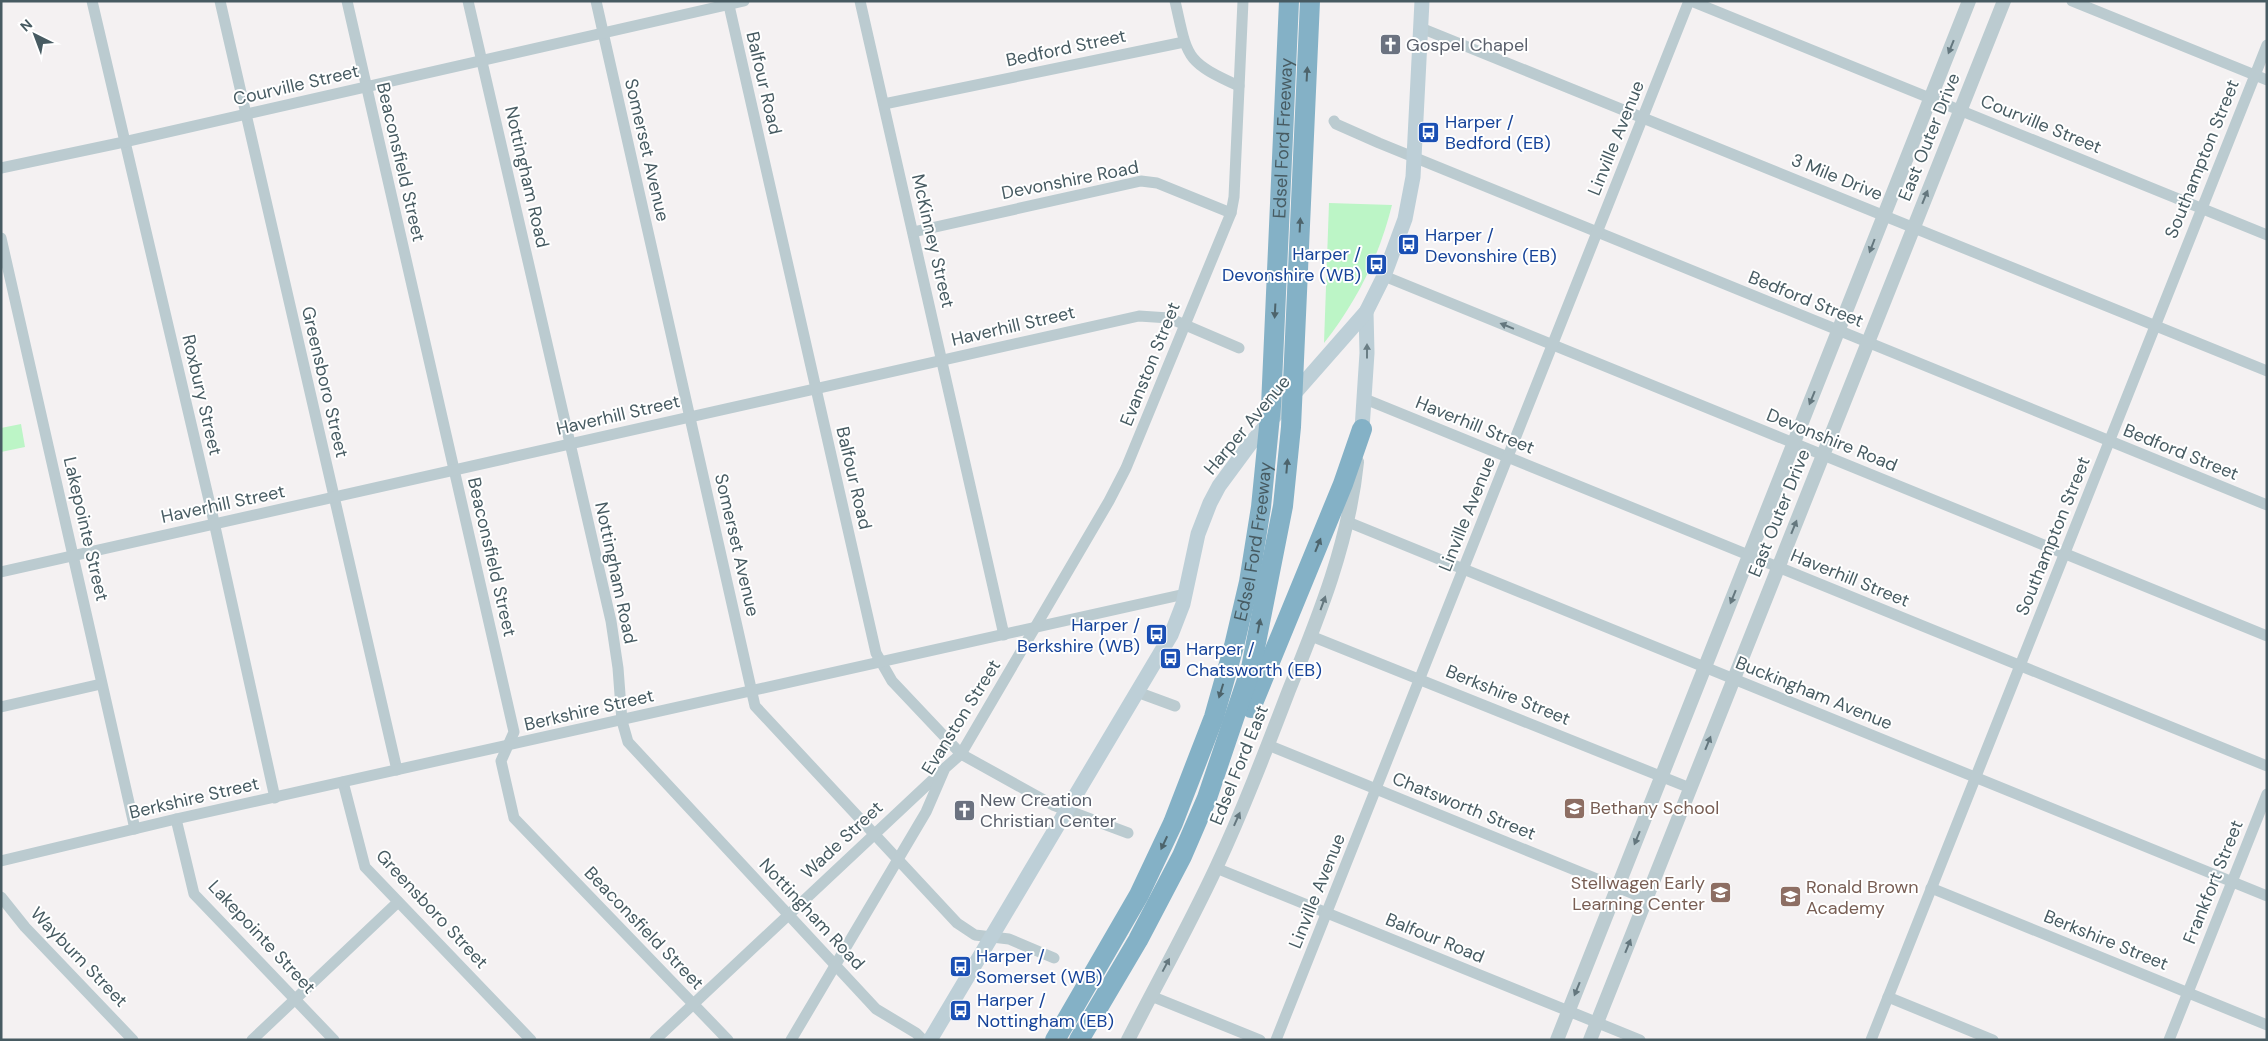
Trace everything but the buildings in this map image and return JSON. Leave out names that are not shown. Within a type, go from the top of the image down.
[{"type":"highway","name":"Edsel Ford Freeway","points":[[1055,1040],[1135,904],[1173,823],[1214,717],[1234,646],[1249,582],[1261,507],[1271,406],[1289,1]]},
{"type":"highway","name":"Edsel Ford Freeway","points":[[1079,1040],[1138,940],[1182,856],[1207,798],[1251,668],[1283,506],[1291,427],[1310,1]]},
{"type":"highway","points":[[1207,798],[1233,750],[1275,651],[1343,484],[1362,429]]},
{"type":"main road","name":"Harper Avenue","points":[[930,1040],[1171,635],[1185,594],[1198,534],[1210,503],[1231,468],[1250,444],[1317,371],[1366,312],[1384,276],[1405,219],[1416,157],[1422,1]]},
{"type":"main road","name":"Edsel Ford East","points":[[1362,429],[1367,354],[1366,312]]},
{"type":"street","name":"Roxbury Street","points":[[92,1],[214,524],[275,798]]},
{"type":"street","name":"Greensboro Street","points":[[220,1],[397,770]]},
{"type":"street","name":"Beaconsfield Street","points":[[347,1],[514,732],[501,761],[514,818],[728,1040]]},
{"type":"street","name":"Nottingham Road","points":[[468,1],[611,620],[618,668],[622,721],[628,742],[876,1009],[916,1033],[923,1040]]},
{"type":"street","name":"Somerset Avenue","points":[[596,1],[755,706],[957,923],[975,934],[991,938],[1009,939],[1054,958]]},
{"type":"street","name":"Courville Street","points":[[1,168],[124,142],[728,3],[744,1]]},
{"type":"street","name":"McKinney Street","points":[[860,1],[1004,635]]},
{"type":"street","points":[[1175,1],[1184,42],[1196,63],[1205,70],[1239,86]]},
{"type":"street","name":"Evanston Street","points":[[791,1040],[926,812],[945,768],[961,754],[1109,501],[1126,468],[1231,213],[1234,197],[1243,1]]},
{"type":"street","name":"Courville Street","points":[[1690,1],[2267,235]]},
{"type":"street","name":"Linville Avenue","points":[[1276,1040],[1642,117],[1690,1]]},
{"type":"street","name":"East Outer Drive","points":[[1557,1040],[1969,1]]},
{"type":"street","name":"East Outer Drive","points":[[1590,1040],[2004,1]]},
{"type":"street","points":[[2072,1],[2267,80]]},
{"type":"street","name":"Balfour Road","points":[[728,3],[876,653],[892,681],[961,754],[1053,805],[1128,833]]},
{"type":"street","name":"3 Mile Drive","points":[[1421,28],[2267,371]]},
{"type":"street","name":"Bedford Street","points":[[884,104],[1184,42]]},
{"type":"street","name":"Southampton Street","points":[[1871,1040],[2267,45]]},
{"type":"street","name":"Bedford Street","points":[[1334,120],[1340,126],[2267,505]]},
{"type":"street","name":"Devonshire Road","points":[[913,232],[1141,181],[1157,183],[1231,213]]},
{"type":"street","name":"Lakepointe Street","points":[[1,238],[135,829]]},
{"type":"street","name":"Devonshire Road","points":[[1384,276],[2267,636]]},
{"type":"street","name":"Haverhill Street","points":[[1,572],[1139,316],[1161,316],[1239,348]]},
{"type":"street","name":"Haverhill Street","points":[[1365,399],[2267,766]]},
{"type":"street","name":"Edsel Ford East","points":[[1128,1040],[1216,868],[1268,745],[1311,636],[1331,582],[1354,498],[1362,429]]},
{"type":"street","name":"Buckingham Avenue","points":[[1348,522],[2267,896]]},
{"type":"street","name":"Berkshire Street","points":[[1,862],[176,819],[507,747],[1185,594]]},
{"type":"street","name":"Berkshire Street","points":[[1311,636],[1421,678],[1690,788]]},
{"type":"street","points":[[1,707],[101,684]]},
{"type":"street","points":[[1137,692],[1175,706]]},
{"type":"street","name":"Chatsworth Street","points":[[1268,745],[1646,899]]},
{"type":"street","name":"Wade Street","points":[[654,1040],[945,768]]},
{"type":"street","name":"Greensboro Street","points":[[343,782],[362,861],[398,902],[531,1040]]},
{"type":"street","name":"Frankfort Street","points":[[2169,1040],[2267,794]]},
{"type":"street","name":"Lakepointe Street","points":[[176,819],[194,894],[334,1040]]},
{"type":"street","name":"Balfour Road","points":[[1216,868],[1640,1040]]},
{"type":"street","name":"Berkshire Street","points":[[1931,888],[2267,1025]]},
{"type":"street","name":"Wayburn Street","points":[[1,897],[25,927],[133,1040]]},
{"type":"street","points":[[252,1040],[398,902]]},
{"type":"street","points":[[1151,996],[1260,1040]]},
{"type":"street","points":[[1888,997],[1993,1040]]},
{"type":"green space","points":[[1329,203],[1392,205],[1381,243],[1366,278],[1347,311],[1324,343]]},
{"type":"green space","points":[[21,424],[25,447],[1,452],[1,428]]},
{"type":"place","name":"Gospel Chapel","points":[[1390,45]]},
{"type":"place","name":"Harper / Bedford (EB)","points":[[1429,132]]},
{"type":"place","name":"Harper / Devonshire (EB)","points":[[1409,245]]},
{"type":"place","name":"Harper / Devonshire (WB)","points":[[1377,264]]},
{"type":"place","name":"Harper / Berkshire (WB)","points":[[1156,635]]},
{"type":"place","name":"Harper / Chatsworth (EB)","points":[[1170,659]]},
{"type":"place","name":"Bethany School","points":[[1574,808]]},
{"type":"place","name":"New Creation Christian Center","points":[[964,810]]},
{"type":"place","name":"Stellwagen Early Learning Center","points":[[1721,893]]},
{"type":"place","name":"Ronald Brown Academy","points":[[1790,897]]},
{"type":"place","name":"Harper / Somerset (WB)","points":[[960,966]]},
{"type":"place","name":"Harper / Nottingham (EB)","points":[[961,1010]]}]
